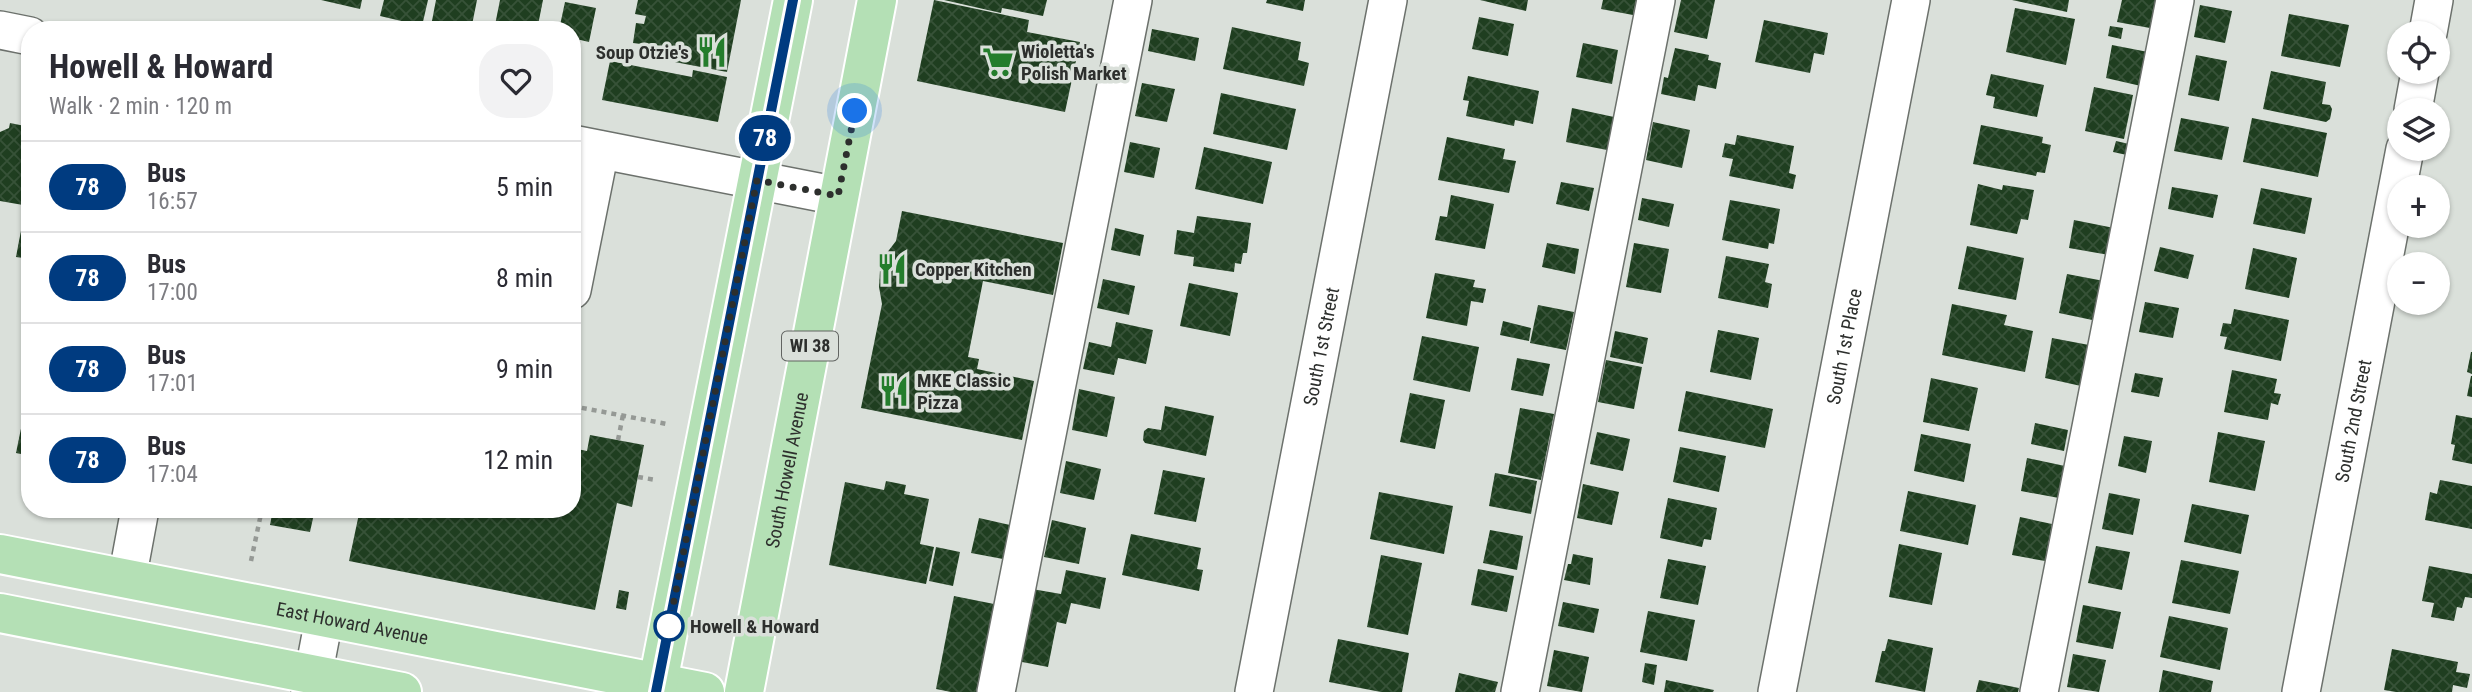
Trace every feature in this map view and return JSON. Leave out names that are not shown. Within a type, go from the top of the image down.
[{"type":"main road","points":[[660,689],[793,0]]},
{"type":"main road","name":"South Howell Avenue","points":[[744,692],[877,0]]},
{"type":"main road","name":"East Howard Avenue","points":[[0,554],[660,689],[705,692]]},
{"type":"main road","points":[[0,613],[312,683],[391,691]]},
{"type":"street","points":[[996,692],[1133,0]]},
{"type":"street","name":"South 1st Street","points":[[1254,692],[1388,0]]},
{"type":"street","points":[[1520,692],[1656,0]]},
{"type":"street","name":"South 1st Place","points":[[1777,692],[1911,0]]},
{"type":"street","points":[[2039,692],[2175,0]]},
{"type":"street","points":[[2430,21],[2434,0]]},
{"type":"street","points":[[0,30],[21,34]]},
{"type":"street","points":[[581,198],[586,147],[838,196]]},
{"type":"street","name":"South 2nd Street","points":[[2301,692],[2404,161]]},
{"type":"street","points":[[127,579],[138,518]]},
{"type":"street","points":[[312,683],[324,619]]},
{"type":"path","points":[[581,408],[667,424]]},
{"type":"path","points":[[618,440],[623,415]]},
{"type":"path","points":[[638,477],[656,480]]},
{"type":"path","points":[[251,561],[259,518]]},
{"type":"building","points":[[321,0],[362,0],[360,9]]},
{"type":"building","points":[[384,0],[428,0],[423,21],[401,21],[380,16]]},
{"type":"building","points":[[436,0],[477,0],[473,21],[432,21]]},
{"type":"building","points":[[500,0],[543,0],[539,21],[496,21]]},
{"type":"building","points":[[638,0],[741,0],[727,72],[638,55],[641,44],[633,43],[636,23],[644,24],[646,16],[635,14]]},
{"type":"building","name":"Wioletta's Polish Market","points":[[934,0],[1029,20],[1027,32],[1080,42],[1065,112],[917,81]]},
{"type":"building","points":[[944,0],[1047,0],[1043,16],[1002,8],[1001,13]]},
{"type":"building","points":[[1267,0],[1305,0],[1303,11],[1266,3]]},
{"type":"building","points":[[1480,0],[1528,0],[1526,11]]},
{"type":"building","points":[[1603,0],[1636,0],[1633,15],[1601,9]]},
{"type":"building","points":[[1681,0],[1715,0],[1707,39],[1674,32]]},
{"type":"building","points":[[2012,0],[2069,0],[2067,12]]},
{"type":"building","points":[[2122,0],[2156,0],[2150,28],[2117,22]]},
{"type":"building","points":[[565,2],[596,8],[589,42],[581,40],[581,21],[561,21]]},
{"type":"building","points":[[2200,5],[2232,11],[2225,43],[2194,37]]},
{"type":"building","points":[[2015,8],[2075,19],[2066,65],[2006,52]]},
{"type":"building","points":[[2289,14],[2349,25],[2340,67],[2281,56]]},
{"type":"building","points":[[1479,17],[1514,24],[1508,56],[1472,49]]},
{"type":"building","points":[[1764,20],[1828,33],[1824,55],[1814,53],[1810,73],[1755,62]]},
{"type":"building","points":[[2110,26],[2123,28],[2121,39],[2108,36]]},
{"type":"building","points":[[1232,27],[1301,42],[1298,60],[1309,63],[1304,86],[1223,69]]},
{"type":"building","points":[[1152,29],[1199,38],[1195,61],[1148,51]]},
{"type":"building","points":[[1583,43],[1618,50],[1612,84],[1576,77]]},
{"type":"building","points":[[2112,45],[2148,52],[2141,86],[2106,78]]},
{"type":"building","points":[[1675,48],[1709,55],[1708,60],[1721,63],[1716,89],[1698,85],[1695,101],[1661,94]]},
{"type":"building","points":[[2196,55],[2227,61],[2219,101],[2188,95]]},
{"type":"building","points":[[610,61],[692,77],[693,70],[727,77],[718,122],[602,100]]},
{"type":"building","points":[[2271,71],[2326,82],[2322,104],[2330,105],[2330,119],[2326,122],[2263,109]]},
{"type":"building","points":[[1991,74],[2044,85],[2037,117],[1993,108],[1995,97],[1986,95]]},
{"type":"building","points":[[1468,76],[1539,91],[1533,124],[1515,120],[1514,126],[1466,116],[1469,101],[1463,100]]},
{"type":"building","points":[[1142,83],[1175,89],[1167,122],[1135,116]]},
{"type":"building","points":[[2094,87],[2133,95],[2124,139],[2085,131]]},
{"type":"building","points":[[1221,93],[1296,109],[1287,150],[1213,134]]},
{"type":"building","points":[[1572,108],[1614,117],[1607,150],[1566,142]]},
{"type":"building","points":[[2181,118],[2229,127],[2222,160],[2174,151]]},
{"type":"building","points":[[2252,118],[2327,133],[2318,177],[2243,162]]},
{"type":"building","points":[[1653,122],[1690,130],[1682,168],[1646,160]]},
{"type":"building","points":[[10,123],[21,125],[21,205],[0,201],[0,132],[9,128]]},
{"type":"building","points":[[1981,125],[2043,137],[2042,143],[2051,145],[2045,173],[2037,172],[2036,176],[1973,164]]},
{"type":"building","points":[[1737,135],[1794,146],[1789,173],[1796,175],[1793,189],[1729,176],[1733,159],[1722,157],[1725,143],[1735,145]]},
{"type":"building","points":[[1447,137],[1505,149],[1503,159],[1516,161],[1509,193],[1438,180]]},
{"type":"building","points":[[2116,141],[2129,144],[2127,155],[2113,152]]},
{"type":"building","points":[[1130,142],[1160,148],[1154,178],[1124,172]]},
{"type":"building","points":[[1204,147],[1272,162],[1263,204],[1195,189]]},
{"type":"building","points":[[1561,182],[1594,188],[1589,211],[1556,204]]},
{"type":"building","points":[[1978,184],[2002,190],[2003,185],[2034,190],[2028,220],[2021,219],[2017,234],[1970,225]]},
{"type":"building","points":[[2172,187],[2218,195],[2213,218],[2168,209]]},
{"type":"building","points":[[2261,188],[2312,198],[2305,234],[2253,224]]},
{"type":"building","points":[[1451,195],[1494,204],[1485,249],[1435,240],[1440,216],[1447,217]]},
{"type":"building","points":[[1642,198],[1674,204],[1669,227],[1638,220]]},
{"type":"building","points":[[1730,200],[1780,209],[1774,244],[1769,243],[1768,249],[1722,240]]},
{"type":"building","points":[[902,211],[1063,243],[1053,295],[983,281],[968,357],[979,359],[977,369],[1034,381],[1022,440],[861,408],[882,304],[880,270],[886,254],[896,241]]},
{"type":"building","points":[[1197,216],[1251,223],[1247,253],[1243,253],[1241,264],[1235,263],[1234,272],[1193,266],[1194,257],[1174,254],[1177,230],[1194,233]]},
{"type":"building","points":[[2074,220],[2114,228],[2109,255],[2069,248]]},
{"type":"building","points":[[1115,228],[1144,235],[1140,256],[1111,250]]},
{"type":"building","points":[[21,231],[21,258],[16,257]]},
{"type":"building","points":[[1547,243],[1579,249],[1575,274],[1542,267]]},
{"type":"building","points":[[1634,243],[1669,249],[1661,293],[1626,287]]},
{"type":"building","points":[[1967,246],[2024,258],[2016,300],[1958,289]]},
{"type":"building","points":[[2160,247],[2194,255],[2188,279],[2154,271]]},
{"type":"building","points":[[2253,248],[2297,258],[2289,298],[2245,289]]},
{"type":"building","points":[[1726,256],[1769,264],[1765,282],[1772,284],[1768,308],[1718,298]]},
{"type":"building","points":[[1435,273],[1475,280],[1473,287],[1486,289],[1483,303],[1471,301],[1467,326],[1426,318]]},
{"type":"building","points":[[2067,274],[2104,281],[2097,321],[2059,313]]},
{"type":"building","points":[[1103,279],[1135,286],[1129,315],[1097,308]]},
{"type":"building","points":[[1189,283],[1238,293],[1230,336],[1180,326]]},
{"type":"building","points":[[2145,302],[2179,308],[2173,338],[2139,332]]},
{"type":"building","points":[[1952,304],[2007,315],[2004,325],[2033,331],[2025,372],[1942,355]]},
{"type":"building","points":[[1538,305],[1574,312],[1566,350],[1530,343]]},
{"type":"building","points":[[2234,309],[2289,320],[2281,361],[2224,349],[2227,337],[2220,336],[2223,323],[2231,324]]},
{"type":"building","points":[[1503,321],[1531,328],[1529,341],[1500,335]]},
{"type":"building","points":[[1116,322],[1153,330],[1146,364],[1118,358],[1114,375],[1083,369],[1089,342],[1111,347]]},
{"type":"building","points":[[1718,330],[1759,338],[1751,380],[1710,372]]},
{"type":"building","points":[[1615,331],[1648,338],[1643,364],[1610,357]]},
{"type":"building","points":[[1422,336],[1479,347],[1470,392],[1413,380]]},
{"type":"building","points":[[2052,338],[2089,345],[2081,386],[2045,378]]},
{"type":"building","points":[[2472,352],[2472,374],[2467,372]]},
{"type":"building","points":[[1517,358],[1550,364],[1543,396],[1511,390]]},
{"type":"building","points":[[1606,360],[1642,367],[1634,409],[1598,402]]},
{"type":"building","points":[[2232,370],[2277,379],[2274,393],[2281,394],[2278,405],[2271,403],[2268,420],[2224,412]]},
{"type":"building","points":[[2135,373],[2163,378],[2159,397],[2131,392]]},
{"type":"building","points":[[2472,376],[2472,397],[2467,396]]},
{"type":"building","points":[[1931,378],[1978,388],[1969,431],[1923,422]]},
{"type":"building","points":[[1079,389],[1115,397],[1107,437],[1072,430]]},
{"type":"building","points":[[1686,391],[1773,409],[1765,448],[1678,431]]},
{"type":"building","points":[[1410,393],[1445,400],[1435,449],[1400,442]]},
{"type":"building","points":[[1165,406],[1214,416],[1206,456],[1145,443],[1144,431],[1148,428],[1161,430]]},
{"type":"building","points":[[1520,408],[1554,414],[1541,480],[1508,473]]},
{"type":"building","points":[[2456,415],[2472,418],[2472,464],[2452,460],[2455,445],[2451,444]]},
{"type":"building","points":[[2035,423],[2068,430],[2064,451],[2031,444]]},
{"type":"building","points":[[21,429],[21,454],[16,453]]},
{"type":"building","points":[[1597,432],[1630,439],[1623,471],[1590,464]]},
{"type":"building","points":[[2218,432],[2265,441],[2255,491],[2209,482]]},
{"type":"building","points":[[1921,434],[1971,444],[1964,482],[1914,471]]},
{"type":"building","points":[[590,435],[644,445],[632,507],[617,503],[595,610],[349,561],[358,518],[581,518],[581,450],[587,451]]},
{"type":"building","points":[[2124,436],[2152,441],[2146,473],[2118,466]]},
{"type":"building","points":[[1680,447],[1726,456],[1719,492],[1673,482]]},
{"type":"building","points":[[2027,458],[2065,466],[2059,498],[2021,491]]},
{"type":"building","points":[[1066,461],[1101,469],[1094,500],[1060,493]]},
{"type":"building","points":[[1163,470],[1205,478],[1196,522],[1154,514]]},
{"type":"building","points":[[1495,473],[1537,481],[1531,514],[1489,506]]},
{"type":"building","points":[[2440,480],[2472,486],[2472,529],[2425,520],[2430,492],[2437,494]]},
{"type":"building","points":[[886,481],[906,485],[904,494],[929,499],[920,544],[934,547],[926,584],[829,565],[845,482],[884,490]]},
{"type":"building","points":[[1583,484],[1619,492],[1612,525],[1577,518]]},
{"type":"building","points":[[1908,491],[1976,505],[1968,545],[1900,531]]},
{"type":"building","points":[[1379,492],[1453,506],[1444,554],[1370,539]]},
{"type":"building","points":[[2109,493],[2140,499],[2133,535],[2102,529]]},
{"type":"building","points":[[1668,498],[1717,508],[1711,540],[1704,539],[1702,547],[1660,538]]},
{"type":"building","points":[[2192,504],[2249,515],[2241,554],[2184,542]]},
{"type":"building","points":[[2020,517],[2052,524],[2045,561],[2012,555]]},
{"type":"building","points":[[271,518],[313,518],[310,532],[270,525]]},
{"type":"building","points":[[979,518],[1010,525],[1003,559],[971,553]]},
{"type":"building","points":[[1052,520],[1086,528],[1079,564],[1044,557]]},
{"type":"building","points":[[1490,530],[1523,536],[1517,570],[1483,563]]},
{"type":"building","points":[[1131,534],[1201,548],[1197,569],[1203,570],[1199,591],[1122,575]]},
{"type":"building","points":[[1899,544],[1942,553],[1932,605],[1889,597]]},
{"type":"building","points":[[2096,546],[2130,552],[2122,590],[2088,583]]},
{"type":"building","points":[[936,547],[960,552],[953,586],[929,581]]},
{"type":"building","points":[[1573,554],[1593,558],[1590,585],[1564,580]]},
{"type":"building","points":[[1381,555],[1422,563],[1408,635],[1367,627]]},
{"type":"building","points":[[1668,559],[1706,566],[1698,605],[1660,598]]},
{"type":"building","points":[[2181,560],[2239,571],[2230,614],[2172,603]]},
{"type":"building","points":[[2429,566],[2472,574],[2472,598],[2465,597],[2462,608],[2457,607],[2454,621],[2431,617],[2434,603],[2422,601]]},
{"type":"building","points":[[1478,569],[1514,576],[1507,612],[1471,605]]},
{"type":"building","points":[[1066,570],[1106,578],[1100,609],[1071,603],[1066,624],[1057,622],[1048,667],[1017,661],[1032,589],[1061,594]]},
{"type":"building","points":[[619,590],[629,592],[626,610],[616,608]]},
{"type":"building","points":[[954,596],[994,604],[976,692],[936,689]]},
{"type":"building","points":[[1563,602],[1599,609],[1594,633],[1558,626]]},
{"type":"building","points":[[2083,605],[2121,612],[2113,649],[2076,642]]},
{"type":"building","points":[[1648,611],[1695,620],[1687,661],[1640,652]]},
{"type":"building","points":[[2169,616],[2228,628],[2220,670],[2160,657]]},
{"type":"building","points":[[1338,639],[1409,653],[1402,692],[1381,692],[1329,682]]},
{"type":"building","points":[[1888,639],[1933,648],[1925,692],[1875,682],[1882,651],[1885,651]]},
{"type":"building","points":[[2392,649],[2458,662],[2456,672],[2470,674],[2467,688],[2453,685],[2452,692],[2384,690]]},
{"type":"building","points":[[1554,650],[1589,657],[1582,692],[1547,686]]},
{"type":"building","points":[[2073,654],[2106,660],[2099,692],[2067,687]]},
{"type":"building","points":[[1645,663],[1657,665],[1654,685],[1642,682]]},
{"type":"building","points":[[2163,670],[2213,681],[2211,692],[2159,692]]},
{"type":"building","points":[[1459,673],[1498,682],[1495,692],[1455,692]]},
{"type":"building","points":[[1666,680],[1714,690],[1664,692]]},
{"type":"building","points":[[1979,680],[2019,688],[2018,692],[1976,692]]},
{"type":"bus line","name":"78","points":[[656,692],[793,0]]},
{"type":"place","name":"Soup Otzie's","points":[[712,52]]},
{"type":"place","name":"Wioletta's Polish Market","points":[[998,62]]},
{"type":"place","name":"Copper Kitchen","points":[[892,269]]},
{"type":"place","name":"MKE Classic Pizza","points":[[894,391]]},
{"type":"place","name":"Howell & Howard","points":[[669,626]]},
{"type":"route","points":[[669,626],[757,180],[838,196],[855,111]]}]
